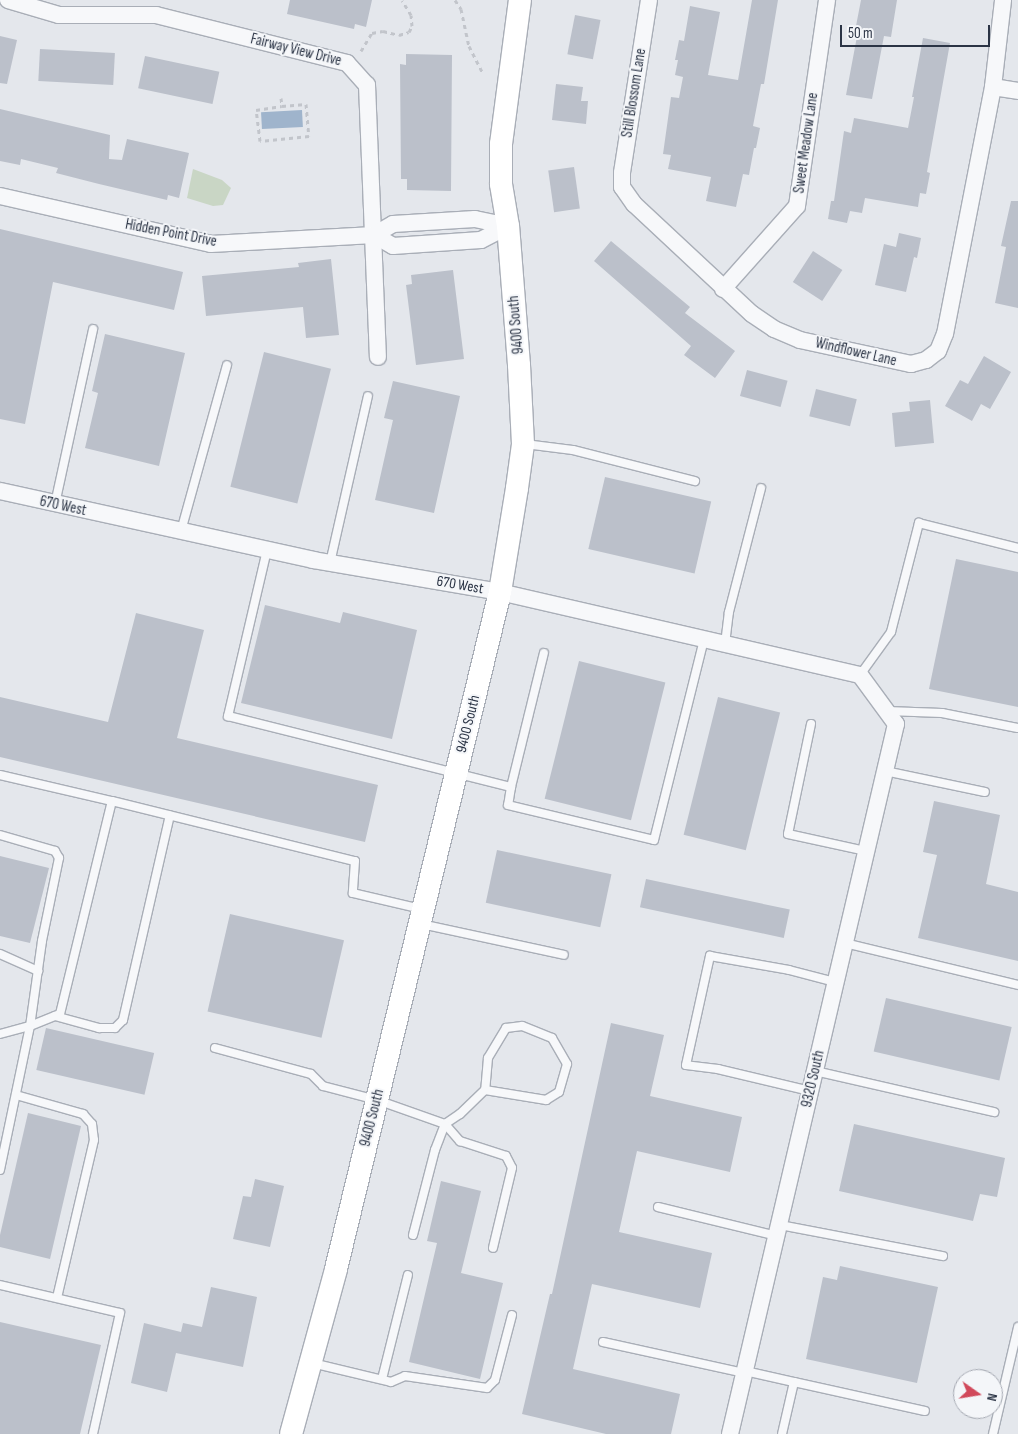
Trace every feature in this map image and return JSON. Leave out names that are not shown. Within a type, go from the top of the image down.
[{"type":"street","name":"Fairway View Drive","points":[[8,0],[58,14],[156,15],[347,63],[367,85],[378,357]]},
{"type":"street","name":"9400 South","points":[[291,1434],[336,1269],[500,592],[523,444],[508,226],[501,184],[501,144],[520,0]]},
{"type":"street","name":"Still Blossom Lane","points":[[622,187],[622,173],[649,0]]},
{"type":"street","name":"Sweet Meadow Lane","points":[[724,289],[797,206],[827,0]]},
{"type":"street","name":"Windflower Lane","points":[[622,187],[634,204],[724,289],[752,314],[774,329],[800,340],[895,362],[911,364],[926,360],[938,351],[945,334],[993,87],[1003,0]]},
{"type":"street","points":[[993,87],[1018,91]]},
{"type":"street","name":"Hidden Point Drive","points":[[0,196],[210,244],[374,236],[393,224],[478,219],[508,226]]},
{"type":"street","name":"670 West","points":[[0,491],[330,563],[500,592],[860,675]]},
{"type":"street","points":[[860,675],[891,717]]},
{"type":"street","name":"9320 South","points":[[730,1434],[779,1231],[885,770],[891,717]]},
{"type":"lane","points":[[55,504],[93,329]]},
{"type":"lane","points":[[181,531],[227,365]]},
{"type":"lane","points":[[330,563],[368,396]]},
{"type":"lane","points":[[523,444],[573,450],[695,481]]},
{"type":"lane","points":[[725,644],[729,612],[761,488]]},
{"type":"lane","points":[[860,675],[890,632],[919,523],[1018,548]]},
{"type":"lane","points":[[267,550],[228,716],[511,787]]},
{"type":"lane","points":[[544,653],[508,805],[654,840],[704,639]]},
{"type":"lane","points":[[891,717],[942,713],[1018,728]]},
{"type":"lane","points":[[811,724],[788,834],[866,851]]},
{"type":"lane","points":[[885,770],[985,792]]},
{"type":"lane","points":[[0,775],[355,861],[353,893],[421,916],[564,955]]},
{"type":"lane","points":[[0,1034],[30,1026],[60,1014],[112,801]]},
{"type":"lane","points":[[55,1016],[99,1028],[115,1028],[123,1020],[170,816]]},
{"type":"lane","points":[[0,835],[54,851],[59,858],[30,1026],[0,1170]]},
{"type":"lane","points":[[845,943],[1018,985]]},
{"type":"lane","points":[[0,954],[38,971]]},
{"type":"lane","points":[[810,1091],[718,1069],[686,1065],[710,956],[789,970],[835,982]]},
{"type":"lane","points":[[413,1235],[435,1150],[445,1124],[460,1114],[485,1090],[488,1058],[506,1028],[522,1026],[552,1038],[567,1064],[559,1092],[546,1100],[485,1090]]},
{"type":"lane","points":[[215,1048],[312,1074],[323,1086],[377,1100],[445,1124],[460,1141],[506,1156],[512,1168],[493,1248]]},
{"type":"lane","points":[[815,1071],[994,1112]]},
{"type":"lane","points":[[16,1096],[83,1114],[92,1124],[94,1140],[57,1298]]},
{"type":"lane","points":[[658,1207],[779,1231],[943,1256]]},
{"type":"lane","points":[[382,1379],[408,1275]]},
{"type":"lane","points":[[0,1285],[120,1313],[93,1434]]},
{"type":"lane","points":[[310,1362],[391,1382],[405,1376],[487,1388],[495,1380],[512,1315]]},
{"type":"lane","points":[[993,1434],[1018,1327]]},
{"type":"lane","points":[[603,1342],[925,1411]]},
{"type":"lane","points":[[782,1434],[794,1382]]},
{"type":"path","points":[[360,54],[372,33],[383,32],[399,35],[408,32],[412,26],[411,15],[402,0]]},
{"type":"path","points":[[455,0],[461,9],[469,46],[482,72]]},
{"type":"path","points":[[281,98],[282,106]]},
{"type":"path","points":[[306,104],[308,136],[260,141],[256,110],[282,106],[306,104]]},
{"type":"green space","points":[[193,169],[222,180],[231,188],[223,205],[213,206],[187,198]]},
{"type":"water","points":[[302,110],[303,127],[262,129],[261,112]]},
{"type":"building","points":[[290,0],[372,0],[366,27],[355,24],[354,29],[287,14]]},
{"type":"building","points":[[752,0],[778,0],[764,84],[761,84],[753,126],[760,128],[756,148],[754,148],[749,175],[743,174],[736,207],[706,201],[711,177],[668,169],[671,155],[663,154],[671,97],[679,98],[683,77],[675,75],[678,60],[675,60],[679,40],[684,41],[690,6],[720,12],[708,75],[738,80]]},
{"type":"building","points":[[861,0],[897,0],[891,37],[884,36],[872,99],[846,95],[858,31],[855,31]]},
{"type":"building","points":[[575,15],[601,20],[593,59],[567,54]]},
{"type":"building","points":[[0,36],[17,40],[7,84],[0,83]]},
{"type":"building","points":[[923,38],[950,43],[927,172],[930,173],[926,194],[920,193],[918,207],[865,198],[862,213],[850,211],[847,223],[828,219],[831,201],[834,201],[844,131],[851,133],[854,118],[908,128]]},
{"type":"building","points":[[40,49],[115,53],[113,85],[38,81]]},
{"type":"building","points":[[406,54],[452,55],[451,191],[407,190],[407,179],[401,179],[400,64],[406,65]]},
{"type":"building","points":[[145,56],[219,72],[212,104],[138,88]]},
{"type":"building","points":[[556,84],[583,87],[581,101],[588,101],[586,124],[552,120]]},
{"type":"building","points":[[0,109],[110,135],[109,159],[122,160],[127,139],[189,153],[179,198],[168,195],[167,200],[99,184],[56,173],[58,168],[21,159],[20,165],[0,161]]},
{"type":"building","points":[[574,167],[580,209],[554,212],[548,171]]},
{"type":"building","points":[[1011,201],[1018,201],[1018,308],[995,303],[1006,247],[1001,246]]},
{"type":"building","points":[[0,229],[183,272],[174,310],[53,282],[25,424],[0,419]]},
{"type":"building","points":[[899,233],[921,238],[917,258],[914,257],[906,292],[875,285],[884,244],[896,247]]},
{"type":"building","points":[[611,241],[690,307],[685,313],[735,351],[715,378],[684,355],[691,346],[594,261]]},
{"type":"building","points":[[813,251],[842,270],[822,301],[793,282]]},
{"type":"building","points":[[331,259],[339,335],[306,338],[303,307],[206,316],[202,276],[299,267],[298,263]]},
{"type":"building","points":[[453,270],[464,359],[416,365],[406,285],[412,284],[411,275]]},
{"type":"building","points":[[105,334],[185,353],[159,466],[85,448],[98,393],[92,391]]},
{"type":"building","points":[[264,352],[331,369],[297,504],[230,487]]},
{"type":"building","points":[[984,356],[1011,372],[990,409],[981,404],[972,421],[945,406],[960,380],[968,384]]},
{"type":"building","points":[[747,370],[788,381],[781,407],[740,396]]},
{"type":"building","points":[[393,381],[460,396],[434,513],[375,500],[393,420],[384,418]]},
{"type":"building","points":[[816,389],[857,399],[850,426],[809,416]]},
{"type":"building","points":[[930,400],[934,443],[895,447],[892,413],[910,411],[909,402]]},
{"type":"building","points":[[605,477],[711,502],[695,574],[588,549]]},
{"type":"building","points":[[956,559],[1018,572],[1018,707],[929,689]]},
{"type":"building","points":[[265,605],[340,623],[343,612],[417,630],[392,739],[241,703]]},
{"type":"building","points":[[136,613],[204,630],[177,738],[378,785],[365,842],[0,757],[0,697],[108,722]]},
{"type":"building","points":[[579,661],[665,683],[631,820],[545,799]]},
{"type":"building","points":[[718,697],[780,712],[746,850],[684,835]]},
{"type":"building","points":[[934,801],[1000,815],[986,884],[1018,892],[1018,961],[918,938],[937,855],[923,852]]},
{"type":"building","points":[[497,850],[611,874],[600,927],[486,903]]},
{"type":"building","points":[[0,856],[49,868],[30,943],[0,936]]},
{"type":"building","points":[[646,879],[790,910],[784,938],[640,907]]},
{"type":"building","points":[[230,914],[344,940],[322,1038],[208,1011]]},
{"type":"building","points":[[886,998],[1012,1027],[999,1081],[874,1052]]},
{"type":"building","points":[[611,1023],[664,1035],[650,1096],[742,1117],[730,1172],[637,1151],[619,1232],[712,1253],[700,1308],[592,1284],[573,1369],[680,1394],[671,1434],[606,1434],[522,1414],[550,1294],[552,1294]]},
{"type":"building","points":[[46,1028],[154,1053],[144,1095],[36,1070]]},
{"type":"building","points":[[28,1113],[81,1126],[50,1259],[0,1247],[0,1235]]},
{"type":"building","points":[[854,1124],[1005,1158],[997,1197],[980,1194],[973,1221],[839,1191]]},
{"type":"building","points":[[255,1179],[284,1186],[270,1247],[233,1239],[243,1196],[251,1197]]},
{"type":"building","points":[[441,1181],[481,1191],[461,1273],[503,1283],[480,1379],[409,1362],[437,1243],[427,1241]]},
{"type":"building","points":[[840,1266],[938,1287],[917,1383],[806,1359],[823,1277],[837,1280]]},
{"type":"building","points":[[211,1287],[257,1297],[243,1367],[176,1353],[167,1392],[131,1383],[144,1323],[181,1332],[183,1323],[202,1327]]},
{"type":"building","points":[[0,1322],[101,1345],[80,1434],[0,1434]]}]
